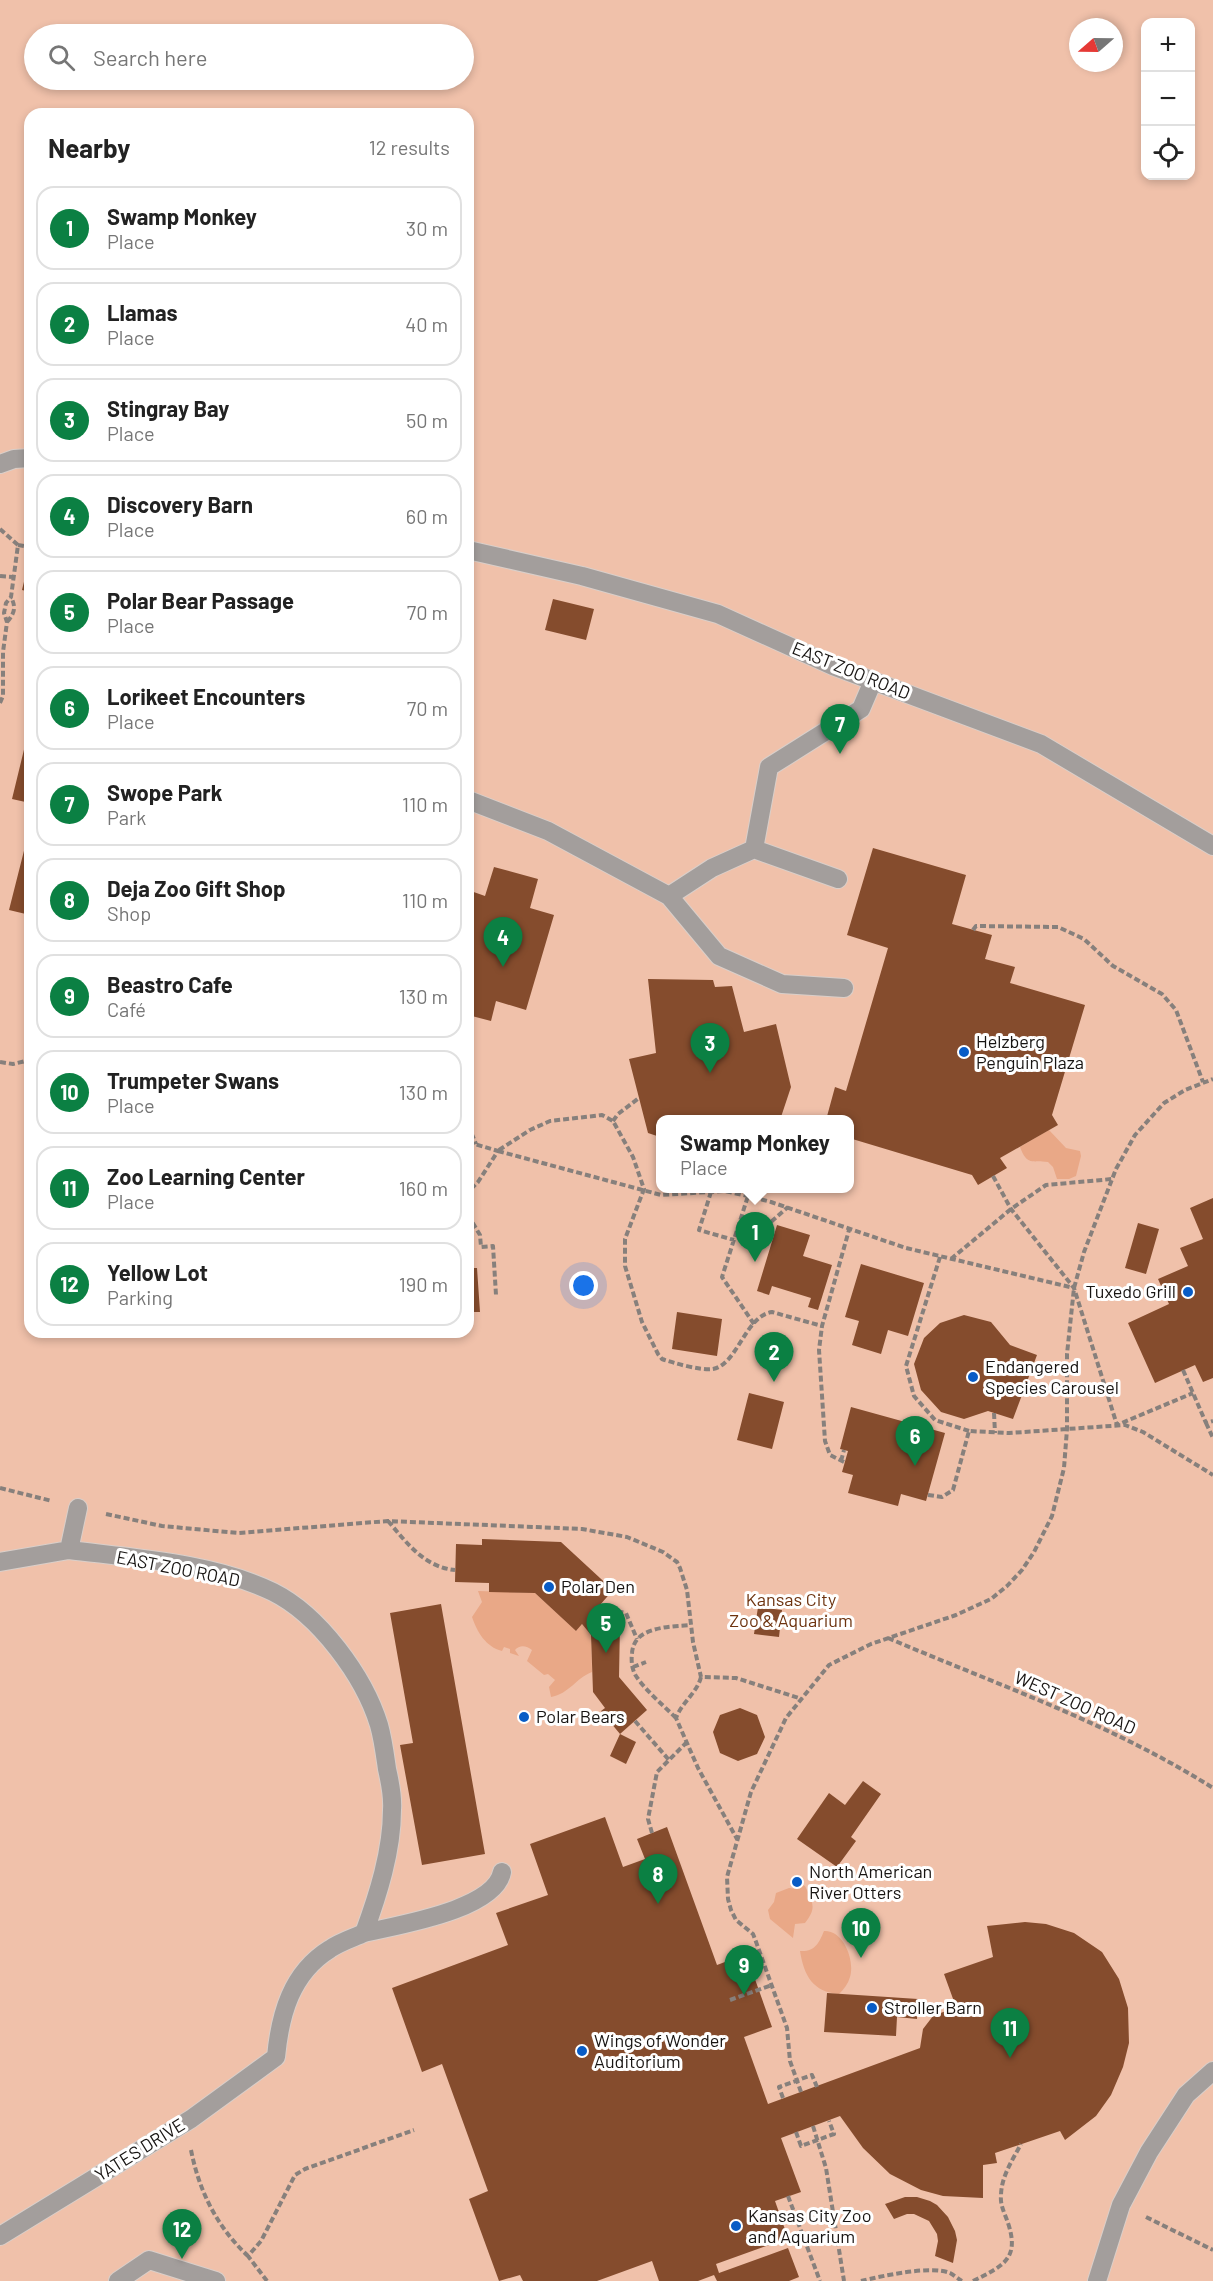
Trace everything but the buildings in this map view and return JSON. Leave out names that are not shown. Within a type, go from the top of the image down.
[{"type":"lane","points":[[0,464],[24,458]]},
{"type":"lane","name":"EAST ZOO ROAD","points":[[474,551],[582,576],[718,614],[833,666],[1041,744],[1213,846]]},
{"type":"lane","points":[[754,849],[769,767],[861,709],[873,681]]},
{"type":"lane","points":[[474,802],[548,831],[669,896],[719,956],[782,984],[844,988]]},
{"type":"lane","points":[[669,896],[712,868],[754,849],[838,879]]},
{"type":"lane","points":[[69,1550],[78,1508]]},
{"type":"lane","name":"EAST ZOO ROAD","points":[[0,1563],[69,1550],[214,1572],[275,1593],[300,1609],[313,1621],[349,1666],[379,1725],[393,1809],[378,1896],[364,1934]]},
{"type":"lane","points":[[364,1934],[465,1906],[493,1890],[502,1872]]},
{"type":"lane","name":"YATES DRIVE","points":[[0,2236],[187,2121],[276,2057],[279,2028],[297,1980],[312,1962],[331,1948],[364,1934]]},
{"type":"lane","points":[[1097,2281],[1120,2205],[1149,2152],[1186,2095],[1213,2071]]},
{"type":"lane","points":[[118,2281],[149,2260],[216,2281]]},
{"type":"path","points":[[0,529],[18,545],[24,546]]},
{"type":"path","points":[[7,622],[13,615],[15,605],[11,597],[18,545]]},
{"type":"path","points":[[0,576],[13,577]]},
{"type":"path","points":[[0,703],[3,696],[3,652],[7,622],[4,613],[6,603],[11,597]]},
{"type":"path","points":[[973,930],[976,926],[1045,925],[1070,930],[1084,939],[1113,966],[1162,994],[1176,1010],[1203,1082]]},
{"type":"path","points":[[0,1062],[13,1064],[24,1061]]},
{"type":"path","points":[[801,2092],[790,2061],[787,2028],[753,1934],[736,1920],[728,1899],[727,1877],[751,1792],[786,1718],[829,1665],[857,1650],[956,1616],[991,1599],[1022,1570],[1052,1516],[1064,1468],[1067,1429],[1067,1354],[1074,1288],[1084,1252],[1112,1179],[1135,1135],[1155,1112],[1179,1094],[1213,1079]]},
{"type":"path","points":[[613,1121],[618,1114],[639,1098]]},
{"type":"path","points":[[474,1186],[498,1151],[530,1130],[550,1121],[602,1115],[613,1121],[633,1157],[644,1189],[627,1230],[624,1252],[642,1322],[658,1354],[668,1361],[713,1369],[728,1358],[761,1316],[772,1312],[822,1326]]},
{"type":"path","points":[[474,1140],[476,1145],[656,1192]]},
{"type":"path","points":[[993,1176],[1011,1209],[1074,1288],[1118,1425]]},
{"type":"path","points":[[951,1259],[1011,1209],[1046,1185],[1112,1179]]},
{"type":"path","points":[[659,1193],[667,1195],[696,1193]]},
{"type":"path","points":[[711,1193],[699,1230],[734,1240]]},
{"type":"path","points":[[734,1193],[788,1207],[849,1230],[940,1257],[1074,1288]]},
{"type":"path","points":[[748,1193],[722,1277],[754,1324]]},
{"type":"path","points":[[736,1233],[772,1221],[788,1207]]},
{"type":"path","points":[[474,1225],[480,1235],[481,1246],[493,1246],[496,1295]]},
{"type":"path","points":[[844,1450],[843,1462],[830,1455],[825,1442],[819,1350],[822,1326],[849,1230]]},
{"type":"path","points":[[940,1257],[906,1366],[914,1396],[935,1420],[969,1431],[995,1432],[1118,1425],[1132,1427],[1213,1475]]},
{"type":"path","points":[[1183,1370],[1213,1438]]},
{"type":"path","points":[[1118,1425],[1193,1393]]},
{"type":"path","points":[[994,1413],[995,1432]]},
{"type":"path","points":[[1206,1423],[1213,1420]]},
{"type":"path","points":[[928,1495],[942,1497],[953,1490],[969,1431]]},
{"type":"path","points":[[0,1488],[162,1526],[238,1533],[388,1521],[582,1529],[637,1540],[663,1552],[677,1562],[687,1590],[690,1625],[701,1677],[699,1684],[679,1710],[676,1718]]},
{"type":"path","points":[[388,1521],[420,1556],[436,1566],[455,1570]]},
{"type":"path","points":[[610,1616],[616,1611],[626,1613],[637,1638]]},
{"type":"path","points":[[690,1625],[661,1628],[637,1638],[632,1646],[633,1667],[636,1677],[676,1718],[686,1743],[737,1839]]},
{"type":"path","name":"WEST ZOO ROAD","points":[[888,1638],[1112,1732],[1177,1765],[1213,1788]]},
{"type":"path","points":[[633,1667],[646,1662]]},
{"type":"path","points":[[701,1677],[736,1677],[802,1699]]},
{"type":"path","points":[[635,1721],[669,1760]]},
{"type":"path","points":[[652,1833],[648,1819],[657,1772],[686,1743]]},
{"type":"path","points":[[730,2000],[772,1985]]},
{"type":"path","points":[[783,2098],[779,2087],[812,2075],[817,2087]]},
{"type":"path","points":[[796,2132],[801,2146],[834,2134],[829,2121]]},
{"type":"path","points":[[813,2126],[826,2168],[844,2281]]},
{"type":"path","points":[[248,2256],[261,2241],[295,2175],[305,2169],[414,2130]]},
{"type":"path","points":[[189,2139],[195,2171],[214,2213],[231,2240],[248,2256],[267,2281]]},
{"type":"path","points":[[973,2281],[1000,2265],[1011,2252],[1013,2239],[1000,2199],[1001,2186],[1020,2144]]},
{"type":"path","points":[[788,2196],[820,2281]]},
{"type":"path","points":[[1143,2215],[1213,2250]]},
{"type":"path","points":[[861,2281],[937,2270],[962,2281]]},
{"type":"green space","name":"Kansas City Zoo & Aquarium","points":[[0,0],[1213,0],[1213,2281],[0,2281]]},
{"type":"shaded area","points":[[1049,1130],[1066,1148],[1080,1151],[1076,1176],[1069,1179],[1057,1179],[1053,1167],[1048,1162],[1031,1161],[1025,1157],[1020,1147]]},
{"type":"shaded area","points":[[478,1591],[535,1593],[576,1631],[582,1624],[591,1635],[592,1672],[563,1693],[551,1697],[549,1687],[555,1680],[548,1674],[544,1675],[527,1661],[532,1650],[521,1646],[515,1650],[519,1656],[510,1653],[510,1649],[504,1647],[502,1651],[491,1646],[479,1633],[472,1617],[482,1602]]},
{"type":"shaded area","points":[[801,1884],[805,1886],[810,1897],[812,1909],[805,1923],[795,1924],[793,1938],[770,1919],[768,1910],[774,1902],[776,1893],[789,1888],[797,1889]]},
{"type":"shaded area","points":[[824,1931],[831,1932],[842,1941],[851,1963],[850,1977],[839,1994],[830,1993],[816,1986],[807,1975],[802,1960],[800,1951],[816,1946]]},
{"type":"place","name":"Swope Park","points":[[840,754]]},
{"type":"place","name":"Discovery Barn","points":[[503,967]]},
{"type":"place","name":"Helzberg Penguin Plaza","points":[[964,1052]]},
{"type":"place","name":"Stingray Bay","points":[[710,1073]]},
{"type":"place","name":"Swamp Monkey","points":[[755,1262]]},
{"type":"place","name":"Tuxedo Grill","points":[[1188,1292]]},
{"type":"place","name":"Endangered Species Carousel","points":[[973,1377]]},
{"type":"place","name":"Llamas","points":[[774,1382]]},
{"type":"place","name":"Lorikeet Encounters","points":[[915,1466]]},
{"type":"place","name":"Polar Den","points":[[549,1587]]},
{"type":"place","name":"Polar Bear Passage","points":[[606,1653]]},
{"type":"place","name":"Polar Bears","points":[[524,1717]]},
{"type":"place","name":"North American River Otters","points":[[797,1882]]},
{"type":"place","name":"Deja Zoo Gift Shop","points":[[658,1904]]},
{"type":"place","name":"Trumpeter Swans","points":[[861,1958]]},
{"type":"place","name":"Beastro Cafe","points":[[744,1995]]},
{"type":"place","name":"Stroller Barn","points":[[872,2008]]},
{"type":"place","name":"Wings of Wonder Auditorium","points":[[582,2051]]},
{"type":"place","name":"Zoo Learning Center","points":[[1010,2058]]},
{"type":"place","name":"Kansas City Zoo and Aquarium","points":[[736,2226]]},
{"type":"place","name":"Yellow Lot","points":[[182,2259]]}]
